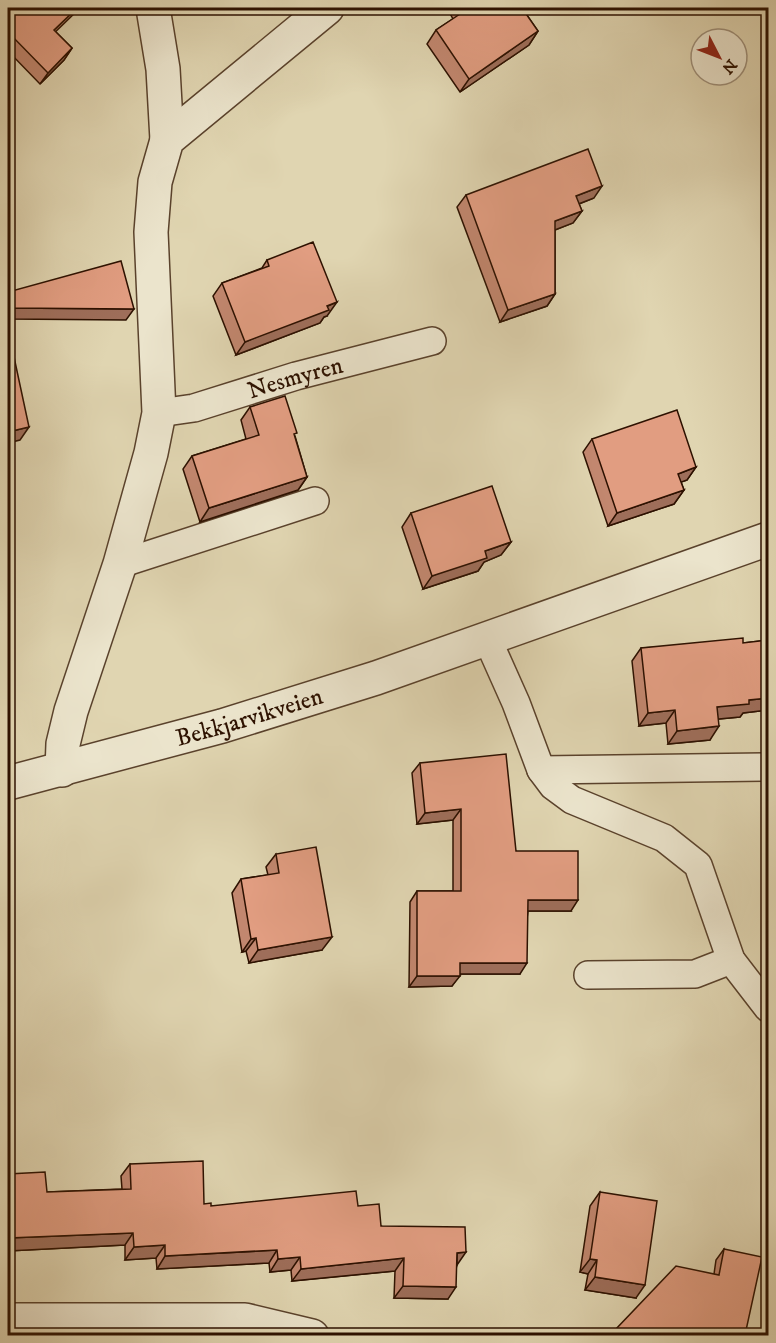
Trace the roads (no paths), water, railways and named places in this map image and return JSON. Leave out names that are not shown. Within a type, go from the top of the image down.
[{"type":"street","points":[[62,770],[63,744],[71,711],[120,564],[151,453],[159,412],[151,232],[155,182],[167,140],[163,69],[153,8]]},
{"type":"street","points":[[167,140],[327,8]]},
{"type":"street","name":"Bekkjarvikveien","points":[[8,783],[244,719],[376,678],[768,539]]},
{"type":"street","points":[[8,1320],[245,1320],[312,1335]]},
{"type":"lane","name":"Nesmyren","points":[[159,412],[194,408],[296,376],[432,341]]},
{"type":"lane","points":[[120,564],[315,501]]},
{"type":"lane","points":[[487,638],[516,703],[541,770],[553,786],[573,800],[664,838],[698,865],[731,960],[768,1008]]},
{"type":"lane","points":[[541,770],[768,767]]},
{"type":"lane","points":[[588,975],[695,974],[731,960]]}]
